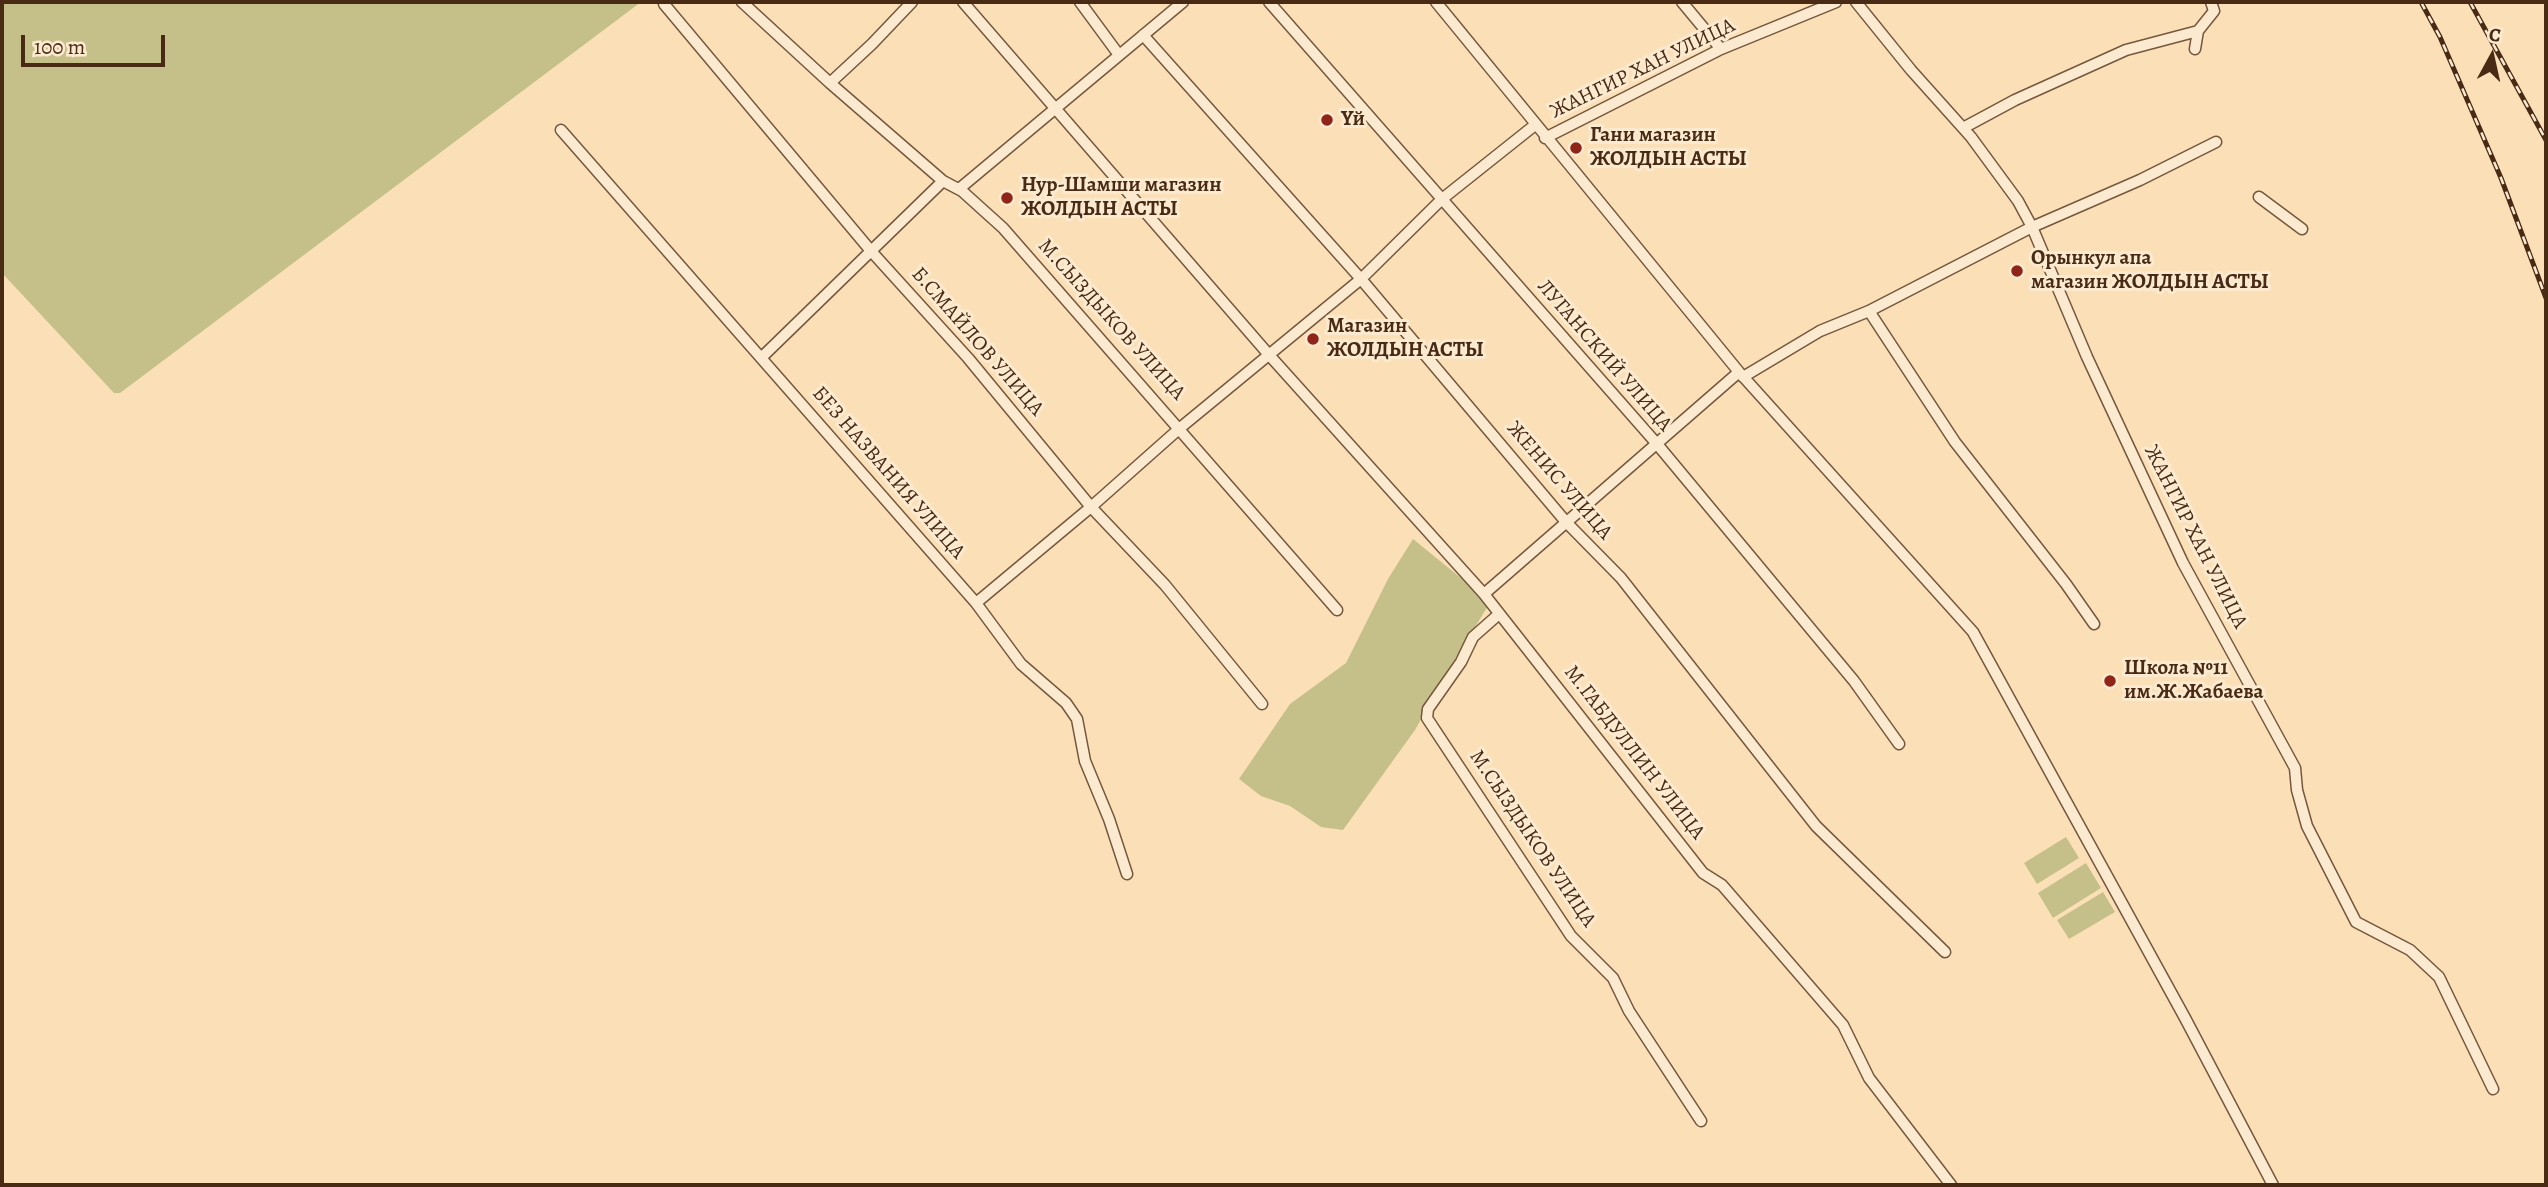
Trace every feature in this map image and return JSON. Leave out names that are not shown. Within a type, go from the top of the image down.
[{"type":"street","name":"М.СЫЗДЫКОВ УЛИЦА","points":[[742,2],[943,181],[959,190],[1003,228],[1337,610]]},
{"type":"street","points":[[830,83],[912,2]]},
{"type":"street","name":"М.ГАБДУЛЛИН УЛИЦА","points":[[963,2],[1270,356],[1484,594],[1703,873],[1728,892],[1843,1025],[1869,1078],[1951,1185]]},
{"type":"street","points":[[1080,2],[1119,55]]},
{"type":"street","points":[[959,190],[1183,2]]},
{"type":"street","name":"ЛУГАНСКИЙ УЛИЦА","points":[[1269,2],[1657,444],[1854,681],[1899,744]]},
{"type":"street","name":"ЖАНГИР ХАН УЛИЦА","points":[[1436,2],[1741,374],[1973,632],[2185,1018],[2273,1185]]},
{"type":"street","points":[[1682,2],[1721,49]]},
{"type":"street","name":"ЖАНГИР ХАН УЛИЦА","points":[[1545,138],[1721,49],[1836,2]]},
{"type":"street","name":"ЖАНГИР ХАН УЛИЦА","points":[[1856,2],[1963,128],[2018,201],[2183,563],[2295,768],[2297,790],[2307,826],[2356,922],[2410,950],[2439,977],[2493,1089]]},
{"type":"street","points":[[2195,49],[2198,31],[2214,11],[2211,2]]},
{"type":"street","name":"Б.СМАЙЛОВ УЛИЦА","points":[[664,4],[871,251],[968,358],[1091,507],[1165,585],[1262,705]]},
{"type":"street","points":[[1963,128],[2015,100],[2126,50],[2198,31]]},
{"type":"street","name":"ЖЕНИС УЛИЦА","points":[[1143,35],[1361,279],[1566,522],[1621,578],[1816,826],[1945,952]]},
{"type":"street","points":[[976,603],[1180,428],[1361,279],[1442,199],[1535,125]]},
{"type":"street","name":"БЕЗ НАЗВАНИЯ УЛИЦА","points":[[561,130],[976,603],[1021,664],[1066,703],[1077,719],[1084,761],[1109,819],[1127,874]]},
{"type":"street","points":[[1484,594],[1741,374],[1820,331],[1869,311],[2032,227],[2140,180],[2216,142]]},
{"type":"street","points":[[761,358],[943,181]]},
{"type":"street","points":[[2259,197],[2302,229]]},
{"type":"street","points":[[1869,311],[1955,442],[2094,624]]},
{"type":"street","name":"М.СЫЗДЫКОВ УЛИЦА","points":[[1499,614],[1473,637],[1461,662],[1428,709],[1427,718],[1571,936],[1614,978],[1629,1011],[1701,1121]]},
{"type":"shaded area","points":[[2,2],[641,2],[120,393],[114,393],[2,273]]},
{"type":"shaded area","points":[[1413,539],[1477,591],[1488,606],[1415,730],[1343,830],[1321,827],[1290,806],[1261,796],[1239,779],[1290,704],[1346,663],[1388,579]]},
{"type":"shaded area","points":[[2066,837],[2079,858],[2037,884],[2024,863]]},
{"type":"shaded area","points":[[2086,863],[2101,888],[2053,918],[2038,893]]},
{"type":"shaded area","points":[[2103,892],[2115,912],[2069,939],[2057,920]]},
{"type":"railway","points":[[2421,2],[2440,37],[2501,178],[2546,298]]},
{"type":"railway","points":[[2470,2],[2546,140]]},
{"type":"place","name":"Үй","points":[[1327,120]]},
{"type":"place","name":"Гани магазин ЖОЛДЫН АСТЫ","points":[[1576,148]]},
{"type":"place","name":"Нур-Шамши магазин ЖОЛДЫН АСТЫ","points":[[1007,198]]},
{"type":"place","name":"Орынкул апа магазин ЖОЛДЫН АСТЫ","points":[[2017,271]]},
{"type":"place","name":"Магазин ЖОЛДЫН АСТЫ","points":[[1313,339]]},
{"type":"place","name":"Школа №11 им.Ж.Жабаева","points":[[2110,681]]}]
